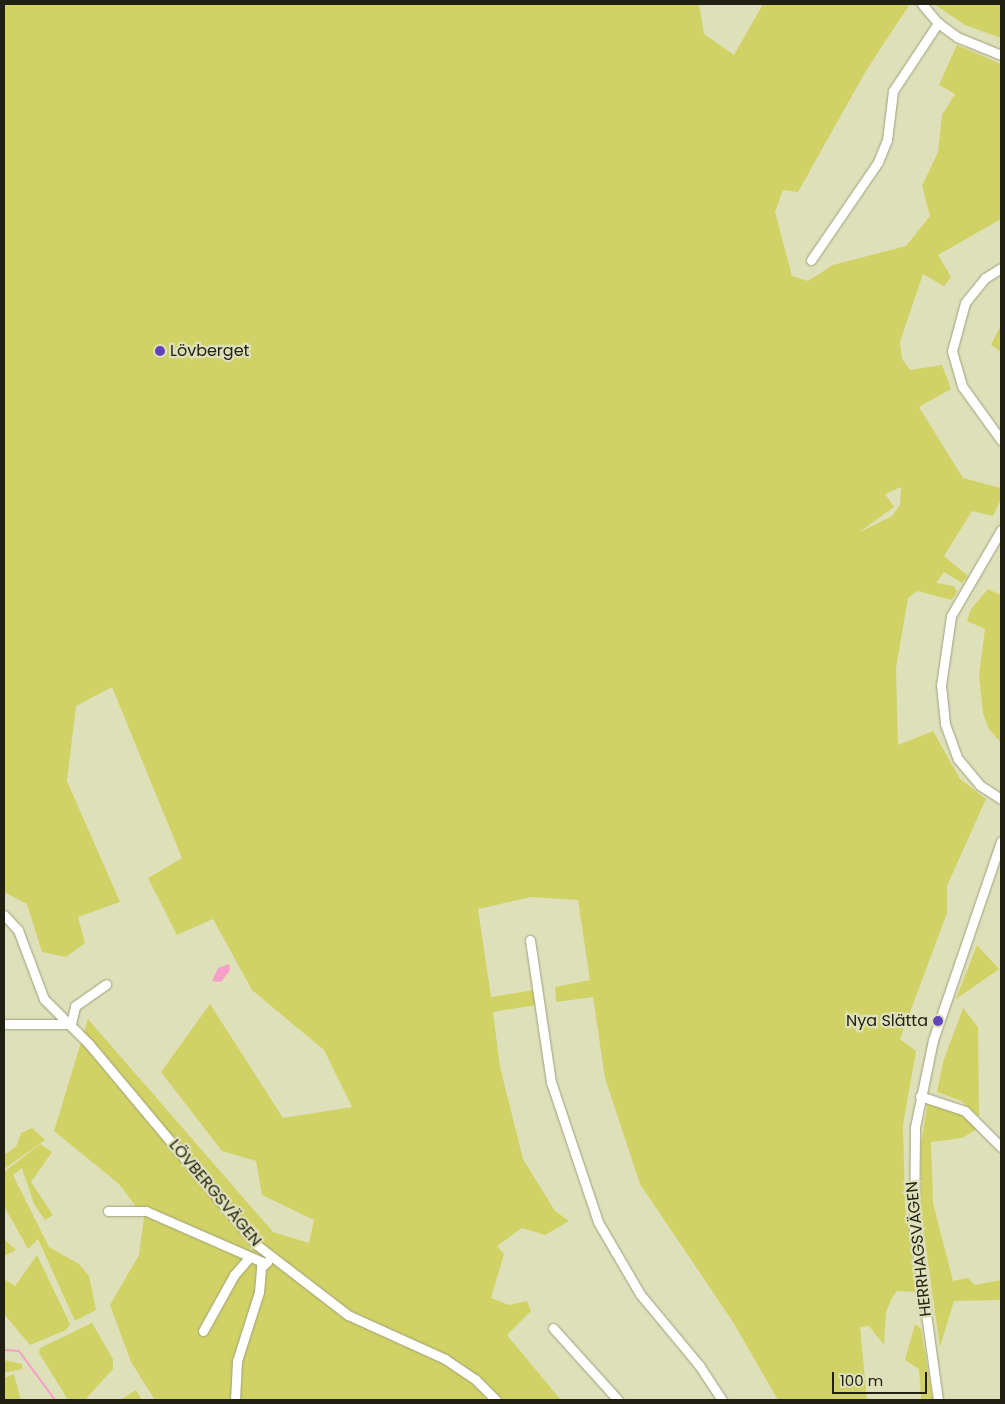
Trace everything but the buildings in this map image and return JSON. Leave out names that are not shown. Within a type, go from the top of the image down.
[{"type":"street","points":[[922,4],[938,23],[974,46],[1001,55]]},
{"type":"street","points":[[811,260],[878,162],[887,140],[893,91],[938,23]]},
{"type":"street","points":[[1001,268],[977,286],[965,303],[952,351],[962,386],[1001,440]]},
{"type":"street","points":[[1000,798],[980,786],[958,759],[945,724],[941,685],[951,616],[1001,530]]},
{"type":"street","name":"HERRHAGSVÄGEN","points":[[938,1400],[914,1227],[913,1150],[920,1096],[938,1021],[1001,841]]},
{"type":"street","name":"LÖVBERGSVÄGEN","points":[[4,915],[18,930],[41,995],[71,1024],[268,1261],[354,1319],[460,1368],[496,1400]]},
{"type":"street","points":[[530,940],[552,1082],[598,1222],[635,1287],[699,1365],[722,1400]]},
{"type":"street","points":[[4,1024],[71,1024],[75,1006],[106,984]]},
{"type":"street","points":[[920,1096],[965,1111],[1001,1147]]},
{"type":"street","points":[[108,1211],[146,1211],[249,1258],[268,1261],[237,1361],[235,1400]]},
{"type":"street","points":[[203,1331],[234,1275],[249,1258]]},
{"type":"street","points":[[553,1328],[618,1400]]},
{"type":"shaded area","points":[[4,4],[699,4],[704,34],[734,55],[763,4],[910,4],[867,69],[798,192],[783,190],[775,212],[792,276],[808,281],[833,265],[906,246],[930,216],[922,186],[938,152],[942,115],[955,94],[939,85],[957,45],[1001,64],[1001,219],[938,255],[951,277],[944,286],[923,274],[900,342],[902,359],[910,370],[942,365],[951,389],[919,407],[963,478],[1001,488],[1001,499],[993,516],[972,511],[944,556],[968,576],[962,583],[944,572],[936,583],[954,586],[957,592],[952,600],[917,591],[908,598],[896,668],[898,745],[933,731],[960,779],[986,799],[947,886],[947,913],[900,1039],[916,1051],[903,1125],[905,1205],[917,1292],[897,1291],[892,1298],[886,1312],[884,1345],[869,1326],[860,1327],[867,1400],[778,1400],[733,1322],[640,1184],[605,1078],[593,997],[556,1002],[555,987],[590,980],[578,900],[531,897],[478,909],[491,997],[533,990],[537,1005],[493,1012],[500,1067],[523,1159],[555,1211],[569,1221],[545,1235],[522,1228],[497,1246],[504,1254],[491,1298],[509,1305],[527,1301],[531,1311],[507,1335],[561,1400],[155,1400],[131,1362],[110,1305],[139,1255],[144,1217],[119,1184],[54,1131],[88,1019],[273,1232],[309,1243],[314,1220],[262,1195],[256,1161],[222,1151],[161,1072],[210,1004],[283,1118],[352,1107],[324,1050],[252,990],[213,919],[177,935],[148,878],[182,858],[112,687],[76,706],[67,781],[120,902],[78,917],[85,943],[66,957],[42,952],[27,904],[4,892]],"holes":[[[901,487],[900,505],[892,516],[858,533],[894,507],[885,494]]]},
{"type":"shaded area","points":[[934,4],[1001,4],[1001,38],[965,25]]},
{"type":"shaded area","points":[[1001,325],[1001,359],[1000,351],[991,345]]},
{"type":"shaded area","points":[[988,589],[1001,595],[1001,743],[989,729],[983,713],[979,675],[985,629],[967,621],[971,609]]},
{"type":"shaded area","points":[[977,945],[999,969],[956,999]]},
{"type":"shaded area","points":[[229,964],[230,970],[221,982],[212,981],[218,968]]},
{"type":"shaded area","points":[[963,1008],[978,1027],[979,1116],[961,1101],[937,1092],[943,1062]]},
{"type":"shaded area","points":[[928,1101],[967,1116],[977,1129],[962,1138],[931,1142],[933,1203],[953,1281],[968,1278],[975,1285],[1001,1280],[1001,1300],[954,1301],[940,1347],[921,1213],[921,1144]]},
{"type":"shaded area","points":[[32,1128],[45,1140],[4,1169],[4,1155],[16,1147],[21,1133]]},
{"type":"shaded area","points":[[40,1144],[52,1152],[31,1182],[53,1215],[45,1220],[34,1204],[22,1168],[13,1175],[49,1247],[79,1264],[89,1276],[96,1310],[75,1321],[38,1239],[28,1249],[4,1206],[4,1172]]},
{"type":"shaded area","points":[[4,1239],[16,1250],[4,1256]]},
{"type":"shaded area","points":[[37,1255],[70,1324],[66,1330],[30,1345],[4,1314],[4,1279],[15,1286]]},
{"type":"shaded area","points":[[92,1323],[113,1359],[113,1369],[85,1400],[68,1400],[39,1353],[40,1348]]},
{"type":"shaded area","points":[[915,1324],[921,1329],[933,1400],[921,1399],[919,1369],[905,1360]]},
{"type":"shaded area","points":[[4,1360],[22,1364],[22,1369],[4,1373]]},
{"type":"shaded area","points":[[14,1374],[21,1400],[5,1400],[4,1378]]},
{"type":"shaded area","points":[[136,1390],[142,1400],[120,1400]]},
{"type":"waterway","points":[[4,1350],[19,1351],[55,1400]]},
{"type":"place","name":"Lövberget","points":[[160,351]]},
{"type":"place","name":"Nya Slätta","points":[[938,1021]]}]
